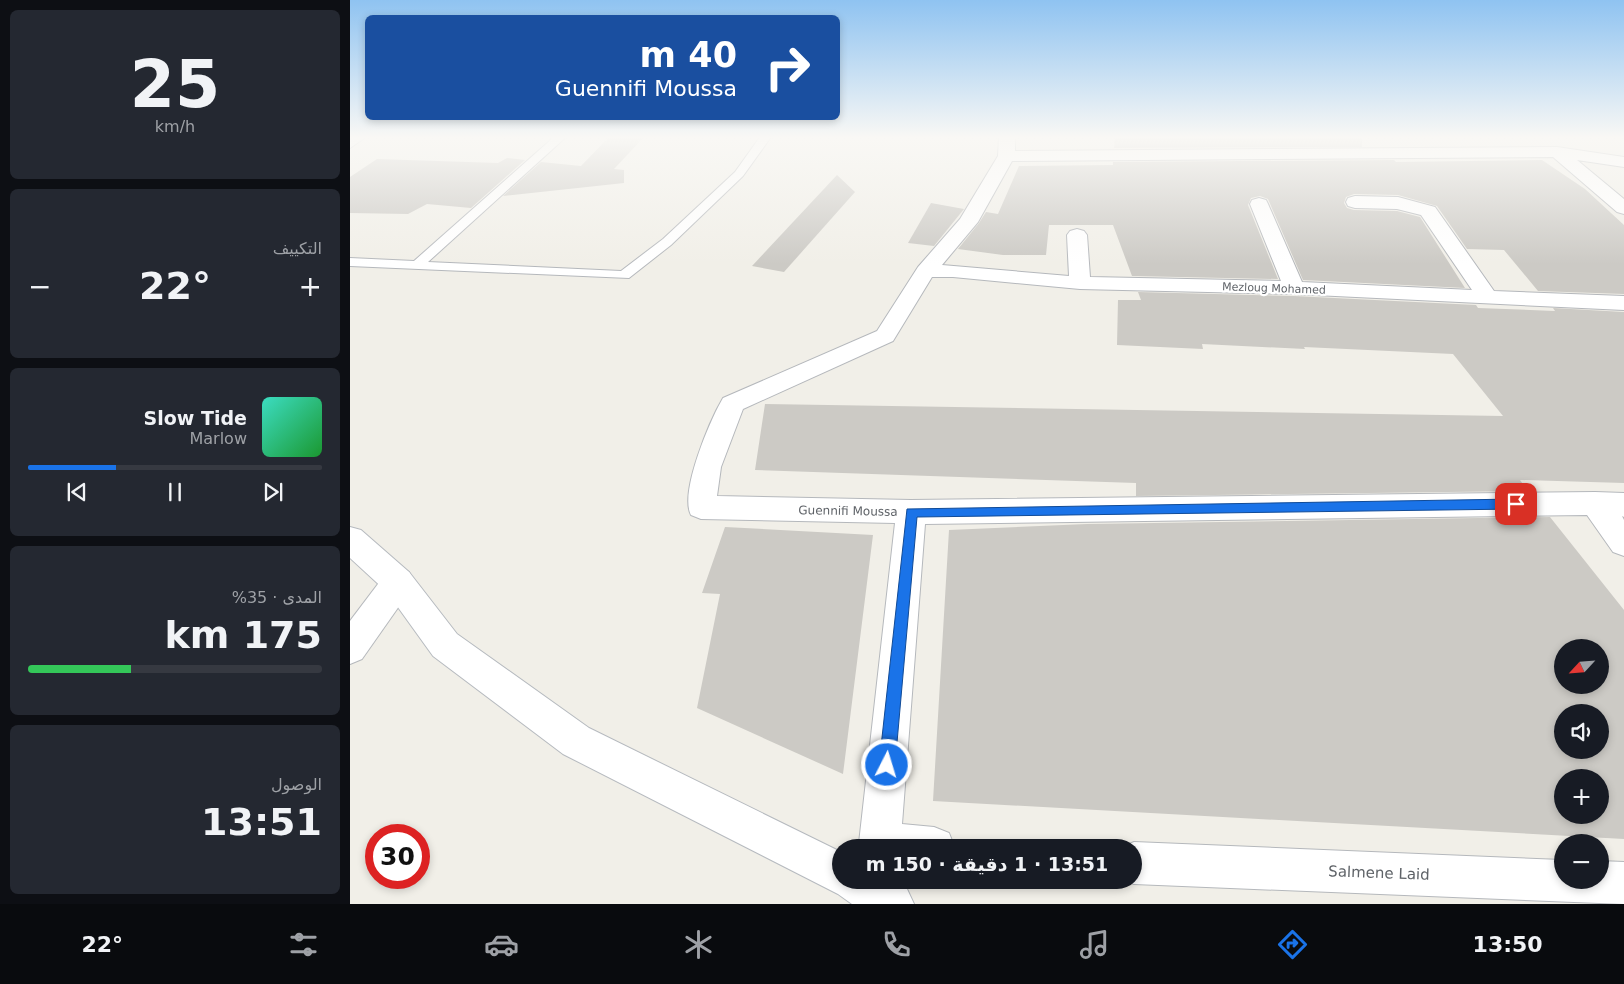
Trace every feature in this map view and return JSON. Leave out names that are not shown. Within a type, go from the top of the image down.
[{"type":"street","points":[[925,271],[968,222],[993,179]]},
{"type":"street","points":[[1589,179],[1624,208]]},
{"type":"street","points":[[1355,202],[1398,203],[1428,210],[1488,297]]},
{"type":"street","points":[[1259,204],[1294,288]]},
{"type":"street","points":[[1078,236],[1080,283]]},
{"type":"street","name":"Mezloug Mohamed","points":[[925,271],[953,271],[1080,283],[1294,288],[1624,303]]},
{"type":"street","name":"Guennifi Moussa","points":[[925,271],[885,336],[732,404],[707,467],[701,507],[911,512],[1595,503],[1624,505]]},
{"type":"street","points":[[1595,503],[1624,543]]},
{"type":"street","points":[[879,839],[911,512]]},
{"type":"street","points":[[350,539],[398,582],[445,645],[576,741],[832,869]]},
{"type":"street","points":[[350,648],[398,582]]},
{"type":"street","name":"Salmene Laid","points":[[1142,863],[1624,884]]},
{"type":"street","points":[[868,889],[892,904]]},
{"type":"lane","points":[[417,265],[514,179]]},
{"type":"lane","points":[[350,262],[624,275],[667,242],[734,179]]},
{"type":"building","points":[[350,179],[503,179],[471,208],[427,204],[408,214],[350,213]]},
{"type":"building","points":[[522,179],[624,179],[624,183],[503,196]]},
{"type":"building","points":[[833,179],[841,179],[855,192],[784,272],[752,266]]},
{"type":"building","points":[[1013,179],[1570,179],[1585,189],[1624,225],[1624,294],[1538,291],[1504,250],[1467,249],[1437,206],[1398,195],[1354,194],[1346,197],[1344,203],[1347,208],[1354,210],[1397,211],[1420,217],[1465,288],[1303,280],[1268,199],[1260,196],[1251,198],[1248,205],[1278,279],[1132,276],[1113,225],[1049,225],[1046,255],[1003,255],[958,249],[986,212],[998,214]]},
{"type":"building","points":[[931,203],[964,209],[934,246],[908,243]]},
{"type":"building","points":[[1138,292],[1294,296],[1476,305],[1478,308],[1555,311],[1553,308],[1624,312],[1624,483],[1520,480],[1528,491],[1136,496],[1136,483],[755,470],[765,404],[1503,416],[1453,354],[1202,344],[1203,349],[1117,345],[1118,300],[1141,300]]},
{"type":"building","points":[[1550,517],[1624,610],[1624,839],[1609,838],[1609,834],[1554,835],[933,801],[949,530],[1087,524]]},
{"type":"building","points":[[725,527],[873,535],[843,774],[697,708],[720,594],[702,593]]},
{"type":"route","points":[[887,765],[911,512],[1516,504]]}]
